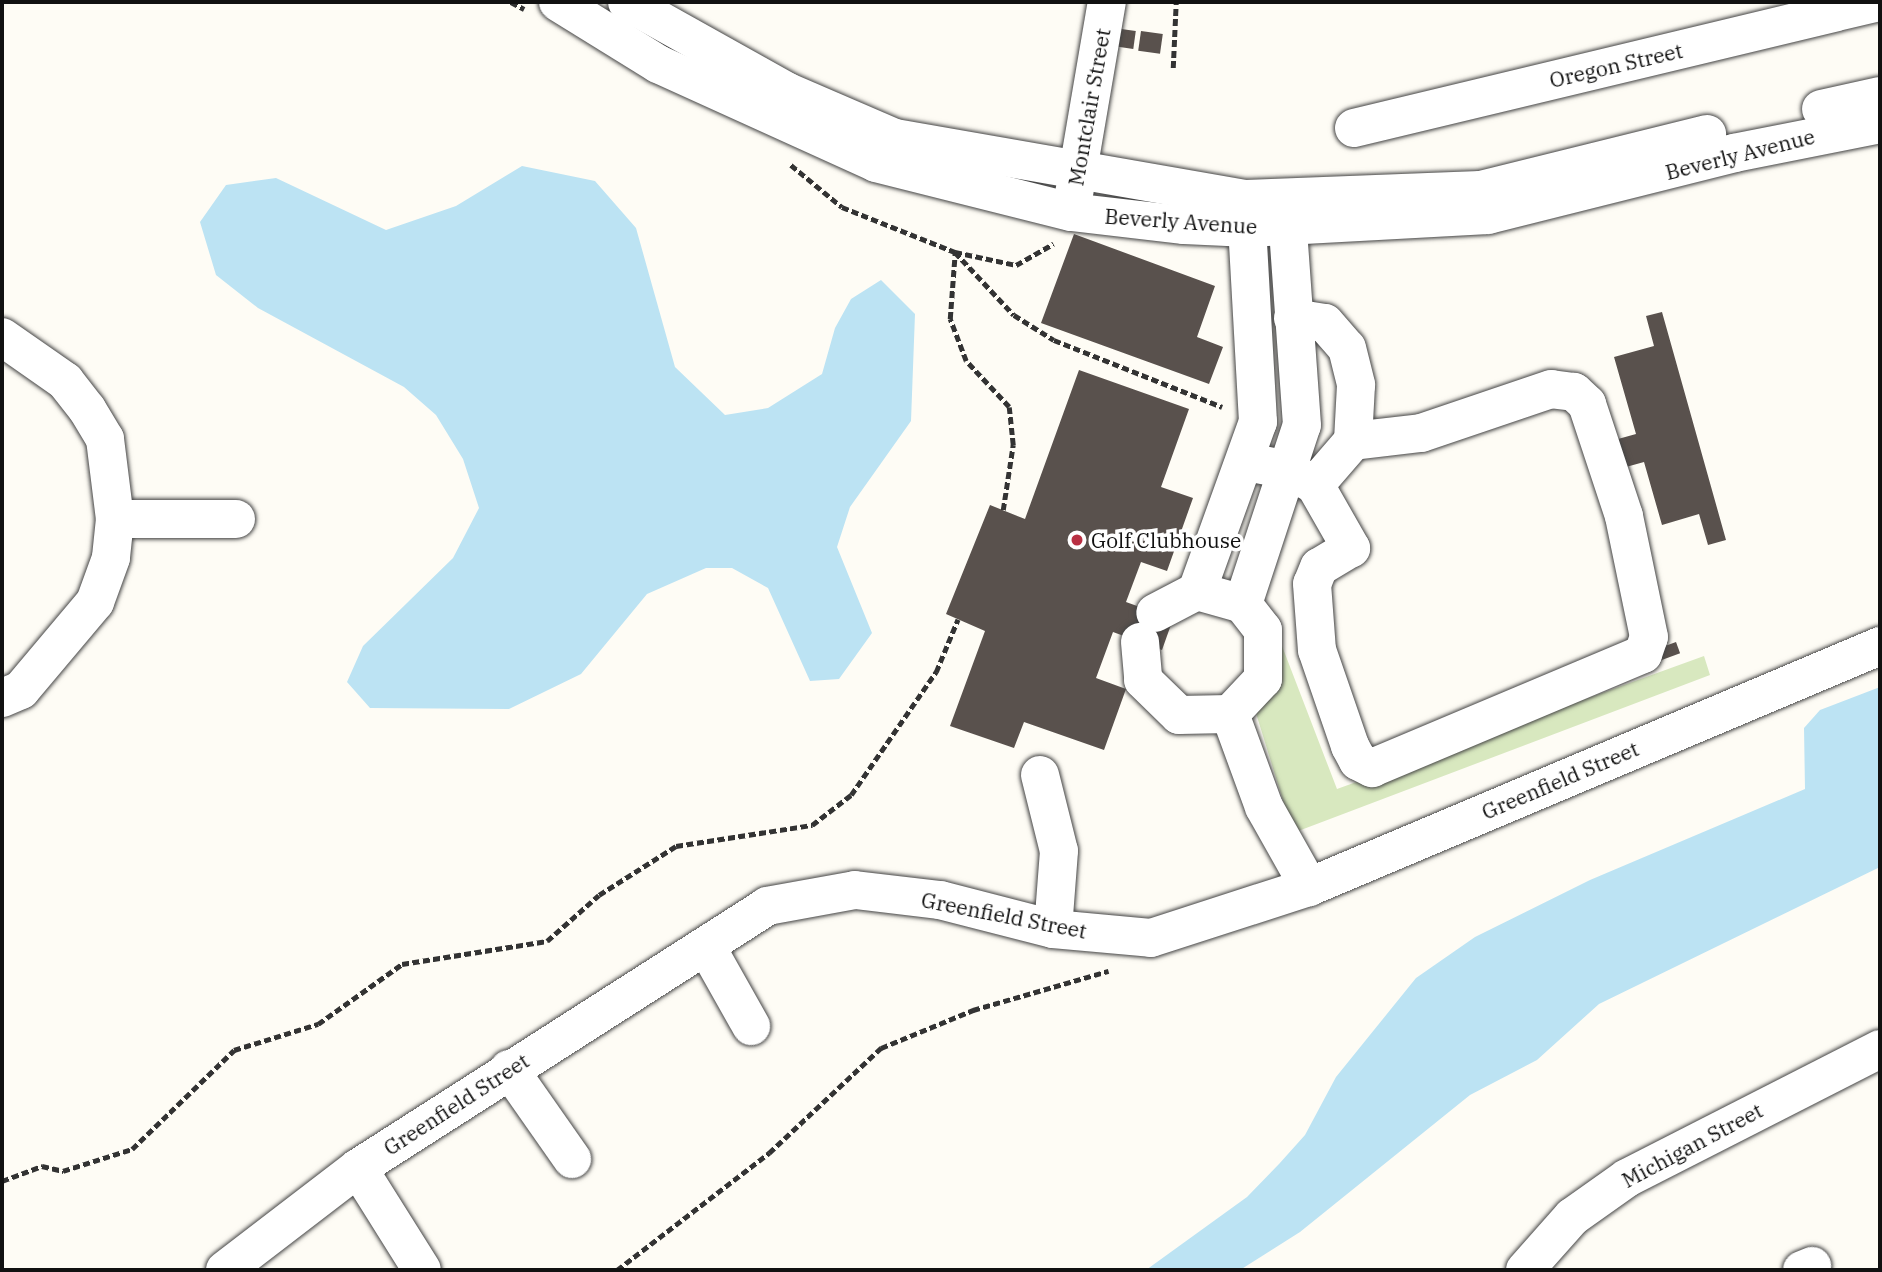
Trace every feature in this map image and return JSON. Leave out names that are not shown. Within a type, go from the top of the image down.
[{"type":"street","name":"Beverly Avenue","points":[[626,2],[776,86],[895,138],[1079,175],[1247,214]]},
{"type":"street","name":"Montclair Street","points":[[1071,212],[1107,2]]},
{"type":"street","name":"Oregon Street","points":[[1354,128],[1879,2]]},
{"type":"street","name":"Beverly Avenue","points":[[545,8],[658,64],[876,163],[1071,212],[1488,215],[1734,153],[1880,124]]},
{"type":"street","name":"Beverly Avenue","points":[[1288,213],[1481,190],[1880,96]]},
{"type":"street","points":[[1243,604],[1302,477],[1302,425],[1288,213]]},
{"type":"street","points":[[1197,590],[1243,604],[1263,630],[1267,662],[1255,693],[1230,714],[1196,719],[1164,707],[1143,680],[1147,627],[1197,590],[1247,462],[1258,422],[1247,214]]},
{"type":"street","points":[[1293,318],[1325,323],[1347,348],[1356,385],[1353,441]]},
{"type":"street","points":[[2,698],[21,691],[95,602],[111,558],[115,519],[104,439],[87,409],[65,381],[4,342]]},
{"type":"street","points":[[1247,462],[1302,477],[1351,548],[1319,567],[1312,584],[1317,650],[1358,761],[1372,768],[1643,654],[1649,637],[1624,516],[1587,404],[1574,391],[1551,389],[1421,433],[1353,441],[1302,477]]},
{"type":"street","points":[[115,519],[236,519]]},
{"type":"street","name":"Greenfield Street","points":[[225,1270],[358,1168],[509,1069],[768,906],[855,890],[940,900],[1054,929],[1151,938],[1309,887],[1880,646]]},
{"type":"street","points":[[1230,714],[1264,807],[1309,887]]},
{"type":"street","points":[[1040,775],[1059,851],[1054,929]]},
{"type":"street","points":[[706,946],[751,1026]]},
{"type":"street","name":"Michigan Street","points":[[1525,1270],[1572,1217],[1627,1178],[1880,1049]]},
{"type":"street","points":[[509,1069],[572,1159]]},
{"type":"street","points":[[358,1168],[422,1270]]},
{"type":"path","points":[[511,2],[545,8]]},
{"type":"path","points":[[1174,68],[1176,2]]},
{"type":"path","points":[[785,160],[842,207],[955,252],[1014,315],[1054,340],[1258,422]]},
{"type":"path","points":[[955,252],[950,319],[966,361],[1009,407],[1013,445],[1003,510]]},
{"type":"path","points":[[2,1181],[42,1166],[63,1171],[132,1149],[234,1051],[318,1024],[402,964],[547,941],[599,895],[677,846],[812,825],[851,795],[936,672],[958,619]]},
{"type":"green space","points":[[1277,633],[1337,789],[1704,656],[1710,675],[1293,833],[1251,697]]},
{"type":"water","points":[[522,166],[595,181],[636,228],[675,367],[725,415],[768,408],[822,374],[835,328],[851,299],[881,280],[915,314],[911,421],[850,507],[837,547],[872,633],[839,679],[810,681],[768,588],[732,568],[706,568],[647,594],[581,674],[509,709],[370,708],[347,682],[363,646],[453,558],[479,508],[463,459],[436,415],[404,387],[258,308],[216,275],[200,222],[226,185],[276,178],[386,230],[456,206]]},
{"type":"water","points":[[1880,687],[1880,867],[1599,1004],[1537,1060],[1470,1095],[1300,1232],[1240,1270],[1146,1270],[1247,1197],[1279,1164],[1305,1135],[1336,1077],[1416,978],[1475,937],[1590,880],[1805,789],[1804,728],[1820,710]]},
{"type":"building","points":[[1114,28],[1136,31],[1133,49],[1111,46]]},
{"type":"building","points":[[1141,31],[1163,34],[1160,54],[1138,51]]},
{"type":"building","points":[[1074,234],[1215,286],[1197,337],[1223,347],[1209,384],[1041,323]]},
{"type":"building","points":[[1662,312],[1726,540],[1708,545],[1699,514],[1662,525],[1644,462],[1626,467],[1618,439],[1636,434],[1614,357],[1654,346],[1646,316]]},
{"type":"building","name":"Golf Clubhouse","points":[[1079,370],[1189,409],[1161,487],[1193,498],[1167,571],[1141,562],[1126,602],[1173,619],[1162,650],[1113,632],[1096,678],[1126,689],[1104,750],[1024,722],[1014,748],[950,726],[985,631],[946,614],[990,505],[1025,519]]},
{"type":"building","points":[[1676,642],[1680,653],[1653,663],[1649,652]]},
{"type":"place","name":"Golf Clubhouse","points":[[1077,540]]}]
